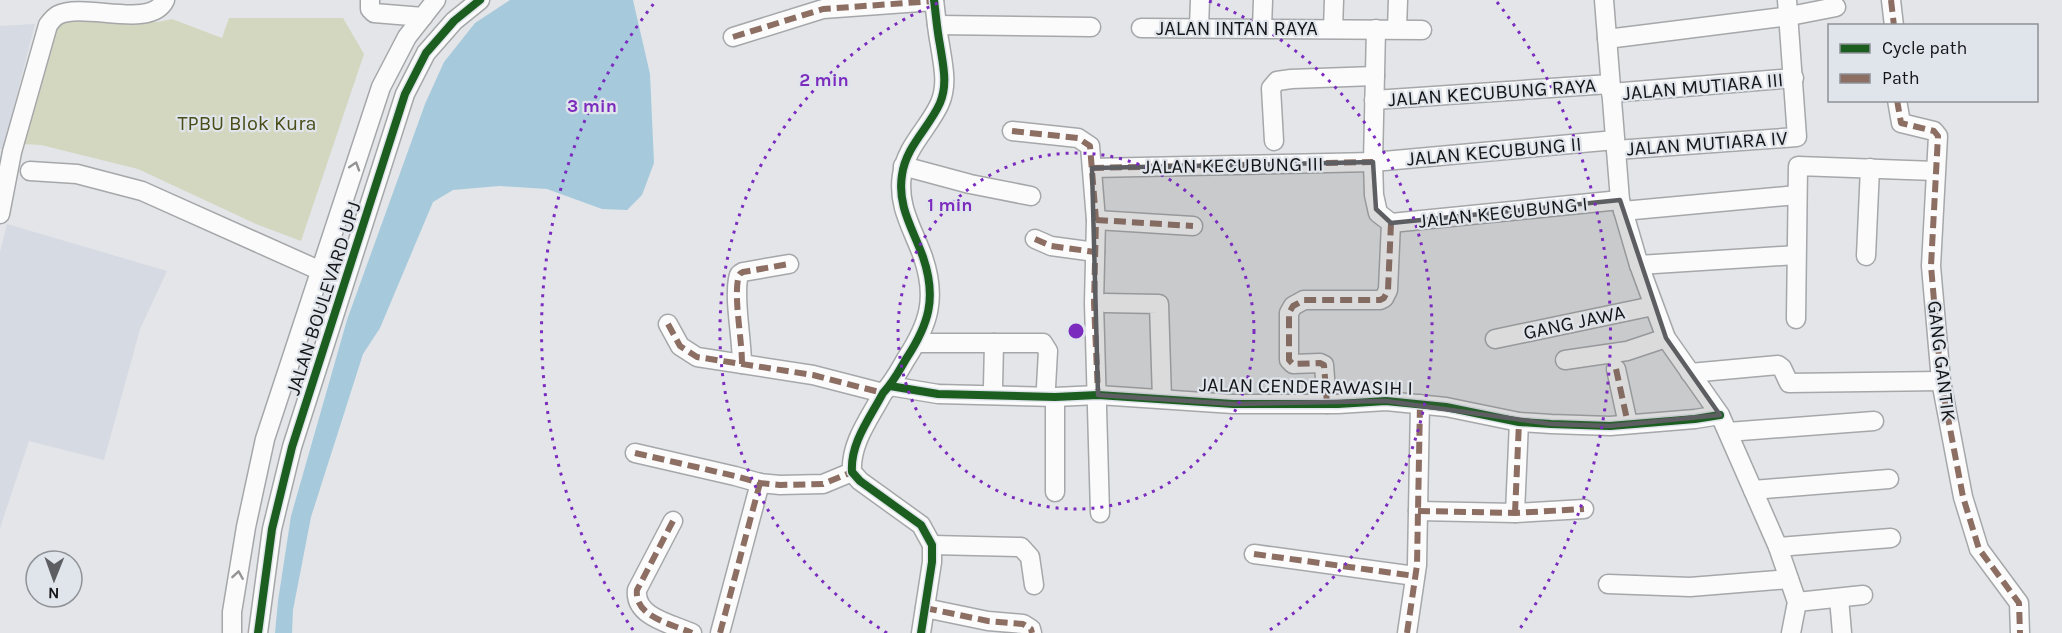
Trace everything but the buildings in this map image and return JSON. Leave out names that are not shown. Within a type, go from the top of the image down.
[{"type":"street","points":[[0,214],[12,152],[48,25],[56,16],[78,11],[152,13],[161,8],[165,0]]},
{"type":"street","points":[[370,0],[370,9],[374,14],[423,17]]},
{"type":"street","name":"JALAN BOULEVARD UPJ","points":[[232,633],[232,612],[246,527],[265,439],[381,87],[407,37],[436,0]]},
{"type":"street","name":"JALAN BOULEVARD UPJ","points":[[258,633],[272,529],[290,457],[405,94],[426,53],[454,21],[480,0]]},
{"type":"street","points":[[1199,27],[1200,0]]},
{"type":"street","points":[[1263,0],[1263,28]]},
{"type":"street","name":"JALAN INTAN RAYA","points":[[1334,0],[1334,29]]},
{"type":"street","points":[[1398,0],[1398,29]]},
{"type":"street","points":[[1604,0],[1622,206],[1639,265],[1666,338],[1724,424],[1778,546],[1797,602],[1791,633]]},
{"type":"street","points":[[1891,0],[1894,24]]},
{"type":"street","points":[[733,38],[821,4],[934,1],[945,74],[943,96],[932,117],[914,142],[903,166],[901,177],[904,214],[923,256],[932,299],[917,343],[887,389],[854,448],[851,461],[852,472],[860,481],[921,525],[932,545],[932,562],[921,633]]},
{"type":"street","points":[[1607,39],[1788,8],[1836,7]]},
{"type":"street","points":[[1788,8],[1794,78]]},
{"type":"street","points":[[937,25],[1091,27]]},
{"type":"street","name":"JALAN INTAN RAYA","points":[[1141,28],[1422,30]]},
{"type":"street","points":[[1327,404],[1324,365],[1320,363],[1293,364],[1289,360],[1289,313],[1293,306],[1304,300],[1380,300],[1384,298],[1388,290],[1388,221],[1376,209],[1372,162],[1376,29]]},
{"type":"street","points":[[1274,141],[1271,88],[1277,81],[1375,76]]},
{"type":"street","name":"JALAN MUTIARA III","points":[[1611,88],[1794,78]]},
{"type":"street","name":"JALAN MUTIARA IV","points":[[1616,145],[1797,137],[1794,78]]},
{"type":"street","name":"JALAN KECUBUNG RAYA","points":[[1374,100],[1611,88]]},
{"type":"street","name":"GANG GANTIK","points":[[1897,102],[1901,123],[1937,133],[1931,266],[1941,381],[1964,497],[1979,549],[2019,603],[2020,633]]},
{"type":"street","points":[[1012,130],[1083,140],[1090,146],[1096,220],[1094,303],[1100,513]]},
{"type":"street","name":"JALAN KECUBUNG II","points":[[1372,162],[1616,145]]},
{"type":"street","name":"JALAN KECUBUNG III","points":[[1092,168],[1372,162]]},
{"type":"street","points":[[903,166],[970,184],[1031,196]]},
{"type":"street","points":[[1796,319],[1798,166],[1935,171]]},
{"type":"street","points":[[1866,256],[1870,168]]},
{"type":"street","points":[[30,171],[77,174],[142,191],[345,280]]},
{"type":"street","name":"JALAN KECUBUNG I","points":[[1388,221],[1797,195]]},
{"type":"street","points":[[1096,220],[1194,226]]},
{"type":"street","points":[[1035,238],[1051,246],[1095,252]]},
{"type":"street","points":[[1639,265],[1796,255]]},
{"type":"street","points":[[742,364],[738,303],[740,274],[789,264]]},
{"type":"street","points":[[1105,303],[1159,304],[1162,399]]},
{"type":"street","name":"GANG JAWA","points":[[1495,339],[1653,306]]},
{"type":"street","name":"JALAN CENDERAWASIH I","points":[[668,324],[680,346],[697,357],[887,389],[938,394],[1050,392],[1233,404],[1327,404],[1386,401],[1446,407],[1518,422],[1601,426],[1695,420],[1724,424],[1874,421]]},
{"type":"street","points":[[1565,360],[1627,351],[1666,338]]},
{"type":"street","points":[[917,343],[1045,344],[1048,351],[1055,492]]},
{"type":"street","points":[[993,387],[994,343]]},
{"type":"street","points":[[1690,373],[1778,365],[1782,368],[1789,383],[1941,381]]},
{"type":"street","points":[[1616,369],[1628,424]]},
{"type":"street","points":[[1407,633],[1415,576],[1420,404]]},
{"type":"street","points":[[1515,513],[1518,422]]},
{"type":"street","points":[[635,453],[760,483],[823,484],[852,472]]},
{"type":"street","points":[[1753,490],[1889,479]]},
{"type":"street","points":[[720,633],[760,483]]},
{"type":"street","points":[[1418,512],[1515,513],[1584,509]]},
{"type":"street","points":[[673,521],[637,590],[636,598],[645,613],[689,631]]},
{"type":"street","points":[[1778,546],[1891,538]]},
{"type":"street","points":[[932,545],[1021,547],[1031,559],[1034,585]]},
{"type":"street","points":[[1254,554],[1415,576]]},
{"type":"street","points":[[1608,584],[1690,587],[1789,579]]},
{"type":"street","points":[[1797,602],[1863,595]]},
{"type":"street","points":[[1839,598],[1842,633]]},
{"type":"street","points":[[925,608],[1028,629]]},
{"type":"highlighted area","points":[[1373,162],[1376,209],[1391,223],[1620,200],[1666,338],[1720,415],[1610,426],[1551,424],[1386,401],[1233,404],[1098,395],[1092,168]]},
{"type":"shaded area","points":[[35,24],[3,149],[0,149],[0,26]]},
{"type":"shaded area","points":[[7,224],[167,271],[140,329],[104,460],[29,441],[0,528],[0,252]]},
{"type":"green space","name":"TPBU Blok Kura","points":[[78,17],[158,22],[172,19],[222,38],[229,18],[343,18],[364,54],[301,241],[256,224],[138,169],[41,145],[21,144],[51,36],[58,23]]},
{"type":"water","points":[[510,0],[633,0],[650,74],[654,163],[642,195],[627,210],[602,209],[547,189],[499,186],[453,190],[433,202],[380,328],[363,354],[311,517],[293,610],[292,633],[275,633],[291,516],[347,320],[425,104],[444,62],[475,23]]},
{"type":"marked path","points":[[1891,0],[1894,24]]},
{"type":"marked path","points":[[733,37],[823,9],[934,1]]},
{"type":"marked path","points":[[1897,102],[1901,123],[1934,131],[1938,136],[1931,266],[1941,381],[1963,497],[1979,549],[2019,603],[2020,633]]},
{"type":"marked path","points":[[1012,131],[1078,138],[1090,146],[1096,220],[1094,303],[1098,395]]},
{"type":"marked path","points":[[1092,168],[1373,162]]},
{"type":"marked path","points":[[1096,220],[1193,226]]},
{"type":"marked path","points":[[1327,404],[1324,365],[1320,363],[1293,364],[1289,360],[1289,313],[1293,306],[1304,300],[1380,300],[1384,298],[1388,290],[1391,223]]},
{"type":"marked path","points":[[1035,239],[1051,246],[1095,252]]},
{"type":"marked path","points":[[742,364],[737,298],[739,275],[743,272],[789,264]]},
{"type":"marked path","points":[[668,324],[680,346],[697,357],[813,375],[883,393]]},
{"type":"marked path","points":[[1616,369],[1628,424]]},
{"type":"marked path","points":[[1407,633],[1417,565],[1420,404]]},
{"type":"marked path","points":[[1515,513],[1519,422]]},
{"type":"marked path","points":[[635,453],[760,483],[780,485],[823,484],[852,472]]},
{"type":"marked path","points":[[720,633],[760,483]]},
{"type":"marked path","points":[[1418,511],[1515,513],[1584,509]]},
{"type":"marked path","points":[[673,521],[637,590],[638,599],[648,613],[665,623],[692,633]]},
{"type":"marked path","points":[[1254,554],[1415,576]]},
{"type":"marked path","points":[[925,608],[988,621],[1023,624],[1031,629],[1032,633]]},
{"type":"cycle path","points":[[258,633],[272,529],[292,447],[405,94],[426,53],[454,21],[480,0]]},
{"type":"cycle path","points":[[921,633],[932,562],[932,545],[921,525],[860,481],[852,472],[852,461],[862,431],[883,393],[914,346],[928,310],[930,298],[927,272],[904,207],[901,186],[908,155],[940,103],[944,89],[934,0]]},
{"type":"cycle path","points":[[890,386],[938,394],[1055,397],[1098,395],[1233,404],[1338,404],[1386,401],[1446,407],[1519,422],[1551,424],[1610,426],[1720,415]]}]
